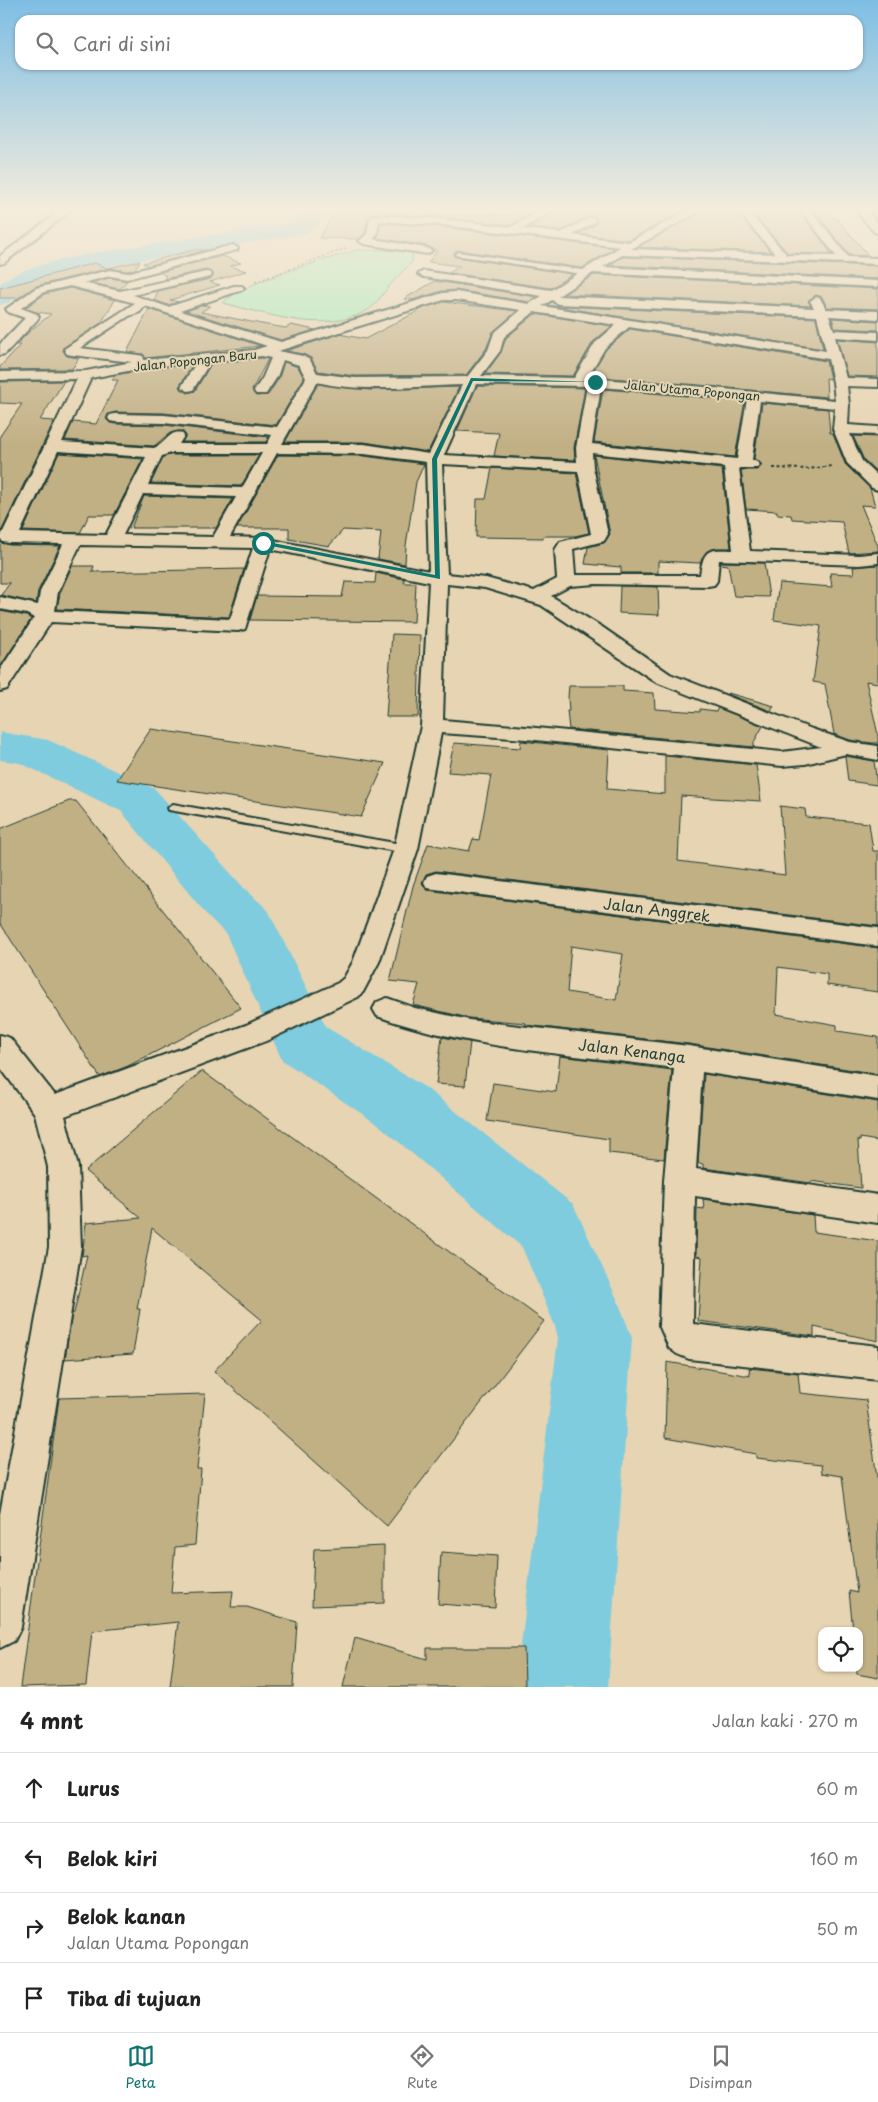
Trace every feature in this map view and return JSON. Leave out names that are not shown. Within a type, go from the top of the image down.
[{"type":"street","points":[[0,352],[33,317],[12,309],[40,290],[48,288]]},
{"type":"street","points":[[89,288],[120,294],[280,351],[305,363],[309,373],[314,377],[271,448],[219,542]]},
{"type":"street","points":[[120,294],[157,288]]},
{"type":"street","points":[[168,311],[238,288]]},
{"type":"street","points":[[499,288],[550,297],[825,322],[878,336]]},
{"type":"street","points":[[49,1110],[256,1033],[338,995],[354,985],[366,962],[406,849],[432,726],[438,578],[434,459],[471,380],[494,351],[498,336],[531,308],[565,288]]},
{"type":"street","points":[[808,288],[809,296],[825,322],[840,382],[842,405],[840,429],[855,463],[878,485]]},
{"type":"street","points":[[280,351],[442,297],[456,296],[833,356]]},
{"type":"street","points":[[142,302],[136,309],[112,322],[70,351],[154,362]]},
{"type":"street","points":[[615,311],[825,322],[878,315]]},
{"type":"street","points":[[580,381],[600,346],[625,324]]},
{"type":"street","points":[[261,391],[270,377],[280,351]]},
{"type":"street","name":"Jalan Popongan Baru","points":[[0,376],[86,375],[154,362],[280,351]]},
{"type":"street","points":[[188,387],[205,358]]},
{"type":"street","points":[[86,375],[9,538],[263,543],[438,578],[474,580],[538,596],[595,631],[663,678],[779,725],[847,748],[878,753]]},
{"type":"street","name":"Jalan Utama Popongan","points":[[314,377],[376,382],[471,380],[580,381],[842,405]]},
{"type":"street","points":[[566,581],[564,550],[566,546],[598,537],[600,534],[585,467],[584,448],[595,382]]},
{"type":"street","points":[[840,382],[878,383]]},
{"type":"street","points":[[742,556],[743,464],[754,396]]},
{"type":"street","points":[[115,418],[164,419],[281,432]]},
{"type":"street","points":[[112,540],[137,488],[162,451],[187,422]]},
{"type":"street","points":[[840,429],[878,430]]},
{"type":"street","points":[[52,446],[162,451],[271,448],[364,449],[434,459],[585,467]]},
{"type":"street","points":[[584,448],[743,464]]},
{"type":"street","points":[[855,463],[878,464]]},
{"type":"street","points":[[137,488],[246,493]]},
{"type":"street","points":[[0,685],[45,616],[49,592],[74,539]]},
{"type":"street","points":[[0,603],[32,609],[45,616],[236,626],[239,624],[263,543]]},
{"type":"street","points":[[538,596],[566,581],[596,579],[708,581],[712,558],[722,554],[859,560],[878,558]]},
{"type":"street","points":[[432,726],[526,733],[774,759],[805,757],[847,748]]},
{"type":"street","name":"Jalan Anggrek","points":[[436,882],[878,937]]},
{"type":"street","name":"Jalan Kenanga","points":[[387,1009],[408,1017],[451,1028],[689,1057],[878,1088]]},
{"type":"street","points":[[0,1046],[49,1110],[63,1167],[65,1247],[0,1627]]},
{"type":"street","points":[[689,1057],[680,1180],[676,1324],[681,1336],[688,1342],[878,1363]]},
{"type":"street","points":[[680,1180],[878,1209]]},
{"type":"lane","points":[[172,808],[406,849]]},
{"type":"path","points":[[743,464],[789,470],[855,463]]},
{"type":"green space","points":[[247,288],[388,288],[368,310],[351,317],[315,322],[277,317],[223,303]]},
{"type":"building","points":[[0,288],[33,288],[18,298],[0,298]]},
{"type":"building","points":[[70,288],[115,300],[101,323],[62,349],[67,356],[79,358],[72,369],[0,370],[0,367],[20,345],[16,345],[51,314],[25,308],[45,294]]},
{"type":"building","points":[[172,288],[211,288],[170,300],[179,302],[168,305],[154,300],[158,291]]},
{"type":"building","points":[[423,288],[478,288],[537,297],[529,302],[456,290],[442,291],[412,300],[404,299]]},
{"type":"building","points":[[574,288],[852,288],[878,289],[878,309],[827,307],[822,297],[816,295],[808,301],[811,306],[564,294]]},
{"type":"building","points":[[444,302],[517,311],[493,332],[486,349],[466,375],[355,376],[318,371],[311,358],[303,354],[286,351],[339,334],[365,339],[426,307]]},
{"type":"building","points":[[552,302],[558,306],[816,318],[823,349],[547,305]]},
{"type":"building","points":[[203,305],[210,306],[201,312],[286,328],[291,325],[315,330],[281,340],[186,311]]},
{"type":"building","points":[[149,309],[261,346],[145,358],[143,354],[127,352]]},
{"type":"building","points":[[535,314],[612,326],[593,342],[573,376],[485,374],[501,352],[506,338]]},
{"type":"building","points":[[832,318],[878,321],[878,330],[835,328]]},
{"type":"building","points":[[630,329],[826,361],[830,379],[826,378],[827,397],[590,376],[606,349]]},
{"type":"building","points":[[837,339],[878,342],[878,377],[847,376]]},
{"type":"building","points":[[262,358],[268,359],[252,390],[256,396],[268,395],[279,378],[284,362],[298,367],[304,378],[276,425],[164,413],[115,412],[108,414],[106,419],[110,423],[115,424],[164,425],[269,437],[266,442],[182,442],[186,435],[182,431],[170,433],[154,446],[65,440],[73,422],[96,424],[118,380],[112,380],[115,375],[154,368],[192,365],[179,387],[188,393],[195,391],[211,364]]},
{"type":"building","points":[[64,381],[40,420],[54,421],[0,534],[0,436],[22,404],[0,403],[0,382]]},
{"type":"building","points":[[318,384],[370,390],[459,387],[428,452],[364,442],[285,442]]},
{"type":"building","points":[[477,386],[585,388],[574,448],[575,460],[494,456],[499,433],[457,431]]},
{"type":"building","points":[[603,389],[745,401],[735,457],[594,442]]},
{"type":"building","points":[[762,403],[828,409],[830,433],[833,433],[845,464],[870,488],[875,506],[861,505],[878,546],[878,551],[849,553],[842,522],[792,519],[791,515],[777,514],[777,511],[746,509],[741,470],[757,470],[762,465],[754,459]]},
{"type":"building","points":[[853,436],[878,437],[878,473],[864,460]]},
{"type":"building","points":[[59,453],[143,459],[114,515],[89,515],[80,533],[23,531]]},
{"type":"building","points":[[170,455],[259,455],[241,486],[151,483],[163,457]]},
{"type":"building","points":[[278,455],[364,456],[424,464],[416,482],[406,545],[405,564],[378,559],[381,532],[343,530],[329,546],[289,539],[289,528],[237,528]]},
{"type":"building","points":[[594,455],[722,469],[731,548],[717,548],[707,551],[700,563],[658,561],[658,573],[621,573],[621,567],[585,564],[588,547],[604,543],[610,534]]},
{"type":"building","points":[[492,468],[576,473],[589,533],[575,536],[543,536],[543,538],[476,537],[477,499],[486,499]]},
{"type":"building","points":[[144,496],[233,499],[216,528],[131,528]]},
{"type":"building","points":[[0,541],[9,545],[60,546],[38,591],[36,603],[1,595],[10,583],[0,583]]},
{"type":"building","points":[[721,562],[764,563],[769,597],[734,596],[728,565],[720,564]]},
{"type":"building","points":[[878,565],[878,683],[866,681],[878,735],[878,743],[872,743],[850,740],[834,734],[825,684],[813,682],[821,626],[774,620],[779,583],[832,587],[830,573],[854,574],[853,567]]},
{"type":"building","points":[[72,566],[94,566],[92,572],[244,569],[229,617],[57,609],[60,593]]},
{"type":"building","points":[[376,573],[404,579],[404,583],[416,583],[414,622],[250,620],[257,596],[342,597],[345,582],[375,583]]},
{"type":"building","points":[[620,586],[658,587],[659,615],[619,613]]},
{"type":"building","points":[[0,611],[26,616],[31,619],[0,667]]},
{"type":"building","points":[[392,634],[420,635],[418,717],[386,717]]},
{"type":"building","points":[[569,686],[623,686],[623,691],[654,693],[655,709],[700,712],[700,709],[716,711],[718,708],[763,726],[754,742],[754,747],[569,729],[567,711],[569,711]]},
{"type":"building","points":[[728,693],[774,706],[771,711]]},
{"type":"building","points":[[151,729],[385,763],[361,817],[117,780]]},
{"type":"building","points":[[521,741],[609,750],[607,789],[665,794],[665,756],[756,765],[761,801],[681,796],[678,861],[785,875],[780,806],[805,809],[806,817],[869,823],[873,851],[878,851],[878,926],[436,871],[426,874],[422,883],[427,890],[878,948],[878,992],[827,985],[827,974],[778,967],[776,1014],[837,1025],[837,1031],[878,1037],[878,1074],[689,1044],[526,1025],[526,1023],[469,1018],[413,1005],[419,984],[390,981],[413,886],[428,844],[469,851],[473,839],[479,840],[491,775],[448,772],[454,743],[520,748]],"holes":[[[571,946],[623,954],[616,1000],[567,992]]]},
{"type":"building","points":[[845,756],[874,761],[877,785],[848,781]]},
{"type":"building","points":[[69,801],[76,801],[241,1008],[128,1066],[100,1077],[0,923],[0,829]]},
{"type":"building","points":[[442,1037],[470,1042],[465,1086],[436,1084]]},
{"type":"building","points":[[560,1056],[672,1070],[664,1159],[609,1153],[609,1139],[487,1121],[493,1083],[556,1092]]},
{"type":"building","points":[[202,1071],[544,1321],[387,1526],[214,1371],[262,1320],[152,1228],[137,1309],[140,1309],[133,1354],[65,1359],[72,1313],[74,1313],[87,1255],[82,1256],[86,1223],[141,1218],[85,1171]]},
{"type":"building","points":[[704,1074],[878,1102],[878,1141],[860,1138],[860,1141],[858,1140],[861,1188],[703,1168],[703,1164],[698,1163]]},
{"type":"building","points":[[703,1199],[813,1215],[814,1232],[878,1241],[878,1341],[814,1327],[814,1336],[698,1321],[702,1257],[696,1256],[697,1208],[704,1209]]},
{"type":"building","points":[[667,1362],[750,1376],[749,1368],[798,1373],[800,1393],[866,1400],[878,1485],[878,1678],[857,1674],[857,1672],[863,1672],[863,1627],[853,1627],[849,1591],[857,1593],[842,1476],[822,1473],[821,1465],[756,1458],[756,1454],[665,1438]]},
{"type":"building","points":[[205,1394],[197,1469],[201,1469],[195,1545],[175,1547],[171,1593],[233,1591],[231,1607],[247,1607],[297,1622],[293,1687],[170,1687],[178,1622],[92,1631],[86,1685],[20,1687],[59,1398]]},
{"type":"building","points":[[384,1546],[384,1603],[312,1606],[314,1549]]},
{"type":"building","points":[[441,1552],[497,1556],[495,1608],[438,1604]]},
{"type":"building","points":[[355,1638],[427,1659],[427,1648],[524,1648],[525,1687],[343,1687]]},
{"type":"waterway","points":[[0,297],[10,288]]},
{"type":"waterway","points":[[0,746],[31,750],[138,800],[225,901],[249,924],[303,1043],[403,1107],[548,1226],[592,1326],[595,1338],[562,1687]]},
{"type":"route","points":[[263,543],[438,578],[434,459],[471,380],[595,382]]}]
